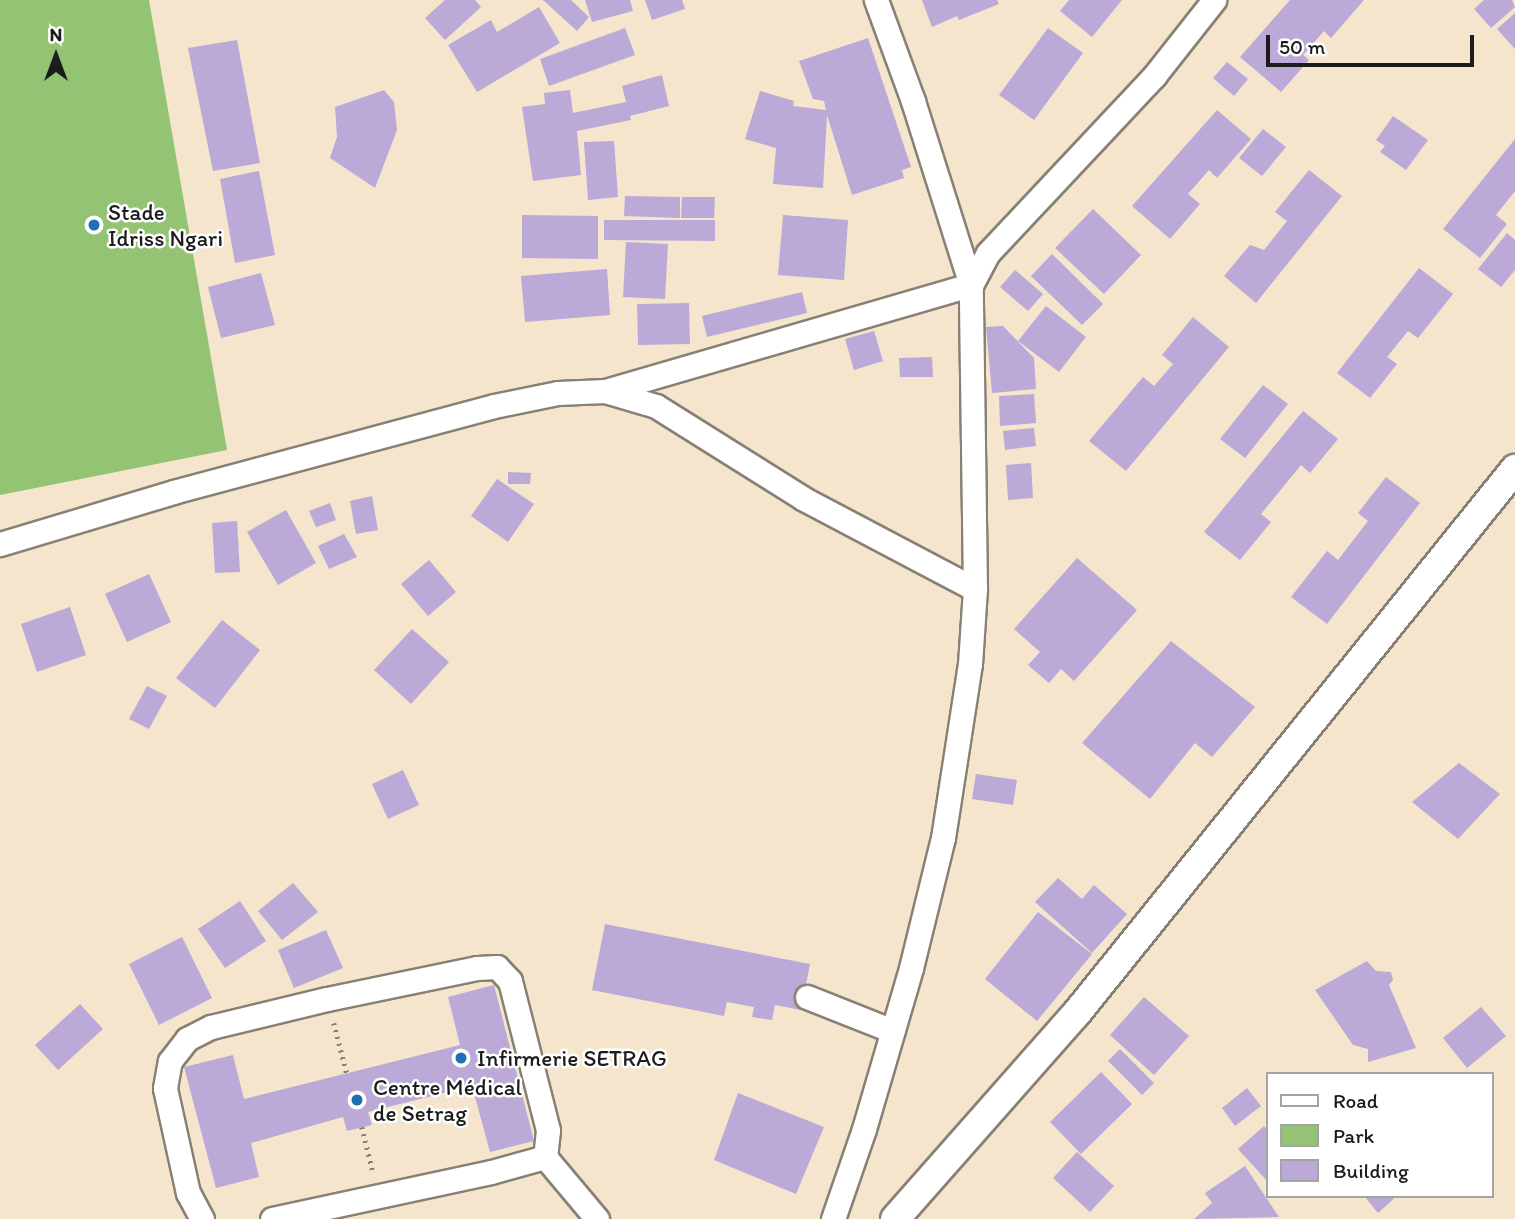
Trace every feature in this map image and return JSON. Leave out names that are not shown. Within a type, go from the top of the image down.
[{"type":"street","points":[[833,1219],[893,1031],[943,838],[970,664],[975,589],[971,285],[913,102],[876,0]]},
{"type":"street","points":[[0,544],[173,492],[494,406],[558,393],[605,391],[971,285],[988,253],[1154,76],[1214,0]]},
{"type":"street","points":[[605,391],[656,406],[804,499],[975,589]]},
{"type":"street","points":[[894,1219],[1076,1014],[1515,469]]},
{"type":"street","points":[[202,1219],[188,1193],[168,1112],[165,1088],[170,1061],[187,1039],[211,1027],[327,999],[477,968],[496,967],[510,981],[516,999],[548,1130],[545,1157],[597,1219]]},
{"type":"street","points":[[807,998],[893,1031]]},
{"type":"street","points":[[272,1219],[491,1172],[545,1157]]},
{"type":"path","points":[[327,999],[347,1074]]},
{"type":"path","points":[[362,1127],[379,1197]]},
{"type":"green space","name":"Stade Idriss Ngari","points":[[0,0],[149,0],[227,450],[0,495]]},
{"type":"building","points":[[445,0],[475,0],[481,7],[445,40],[425,18]]},
{"type":"building","points":[[543,0],[571,0],[589,17],[577,31]]},
{"type":"building","points":[[585,0],[630,0],[633,11],[592,22]]},
{"type":"building","points":[[645,0],[682,0],[685,9],[652,20]]},
{"type":"building","points":[[922,0],[997,0],[999,4],[959,20],[957,16],[932,27]]},
{"type":"building","points":[[1069,0],[1122,0],[1092,37],[1060,11]]},
{"type":"building","points":[[1290,0],[1364,0],[1331,38],[1324,31],[1303,55],[1309,60],[1281,92],[1240,57]]},
{"type":"building","points":[[1484,0],[1512,0],[1515,7],[1491,28],[1474,9]]},
{"type":"building","points":[[539,7],[560,43],[477,92],[448,45],[491,20],[497,32]]},
{"type":"building","points":[[1515,13],[1515,49],[1497,29]]},
{"type":"building","points":[[625,28],[635,55],[549,86],[540,59]]},
{"type":"building","points":[[1048,28],[1083,53],[1034,120],[999,95]]},
{"type":"building","points":[[868,38],[911,167],[902,170],[904,178],[852,195],[827,115],[823,188],[773,184],[776,148],[745,139],[760,91],[794,101],[793,106],[826,110],[824,101],[813,99],[799,61]]},
{"type":"building","points":[[237,40],[260,163],[213,171],[188,48]]},
{"type":"building","points":[[1227,62],[1248,79],[1234,96],[1213,78]]},
{"type":"building","points":[[662,75],[669,106],[630,116],[631,120],[577,131],[581,175],[533,181],[522,107],[545,104],[544,93],[570,90],[573,113],[626,102],[622,86]]},
{"type":"building","points":[[384,90],[394,102],[397,130],[375,188],[330,158],[337,137],[335,107]]},
{"type":"building","points":[[1217,110],[1251,139],[1217,178],[1209,170],[1188,194],[1200,204],[1170,239],[1132,206]]},
{"type":"building","points":[[1393,116],[1428,140],[1406,170],[1380,152],[1385,146],[1376,140]]},
{"type":"building","points":[[1263,129],[1286,147],[1262,176],[1239,158]]},
{"type":"building","points":[[1515,139],[1515,191],[1496,215],[1507,224],[1480,258],[1443,229]]},
{"type":"building","points":[[614,141],[618,197],[588,200],[584,142]]},
{"type":"building","points":[[1309,170],[1342,196],[1256,303],[1224,276],[1250,245],[1264,250],[1287,221],[1275,212]]},
{"type":"building","points":[[259,171],[275,255],[235,263],[220,179]]},
{"type":"building","points":[[625,196],[680,197],[680,218],[624,216]]},
{"type":"building","points":[[682,197],[715,197],[714,218],[681,218]]},
{"type":"building","points":[[1093,209],[1141,255],[1104,294],[1055,248]]},
{"type":"building","points":[[522,215],[598,216],[598,259],[522,258]]},
{"type":"building","points":[[783,215],[848,220],[844,280],[778,275]]},
{"type":"building","points":[[604,220],[715,220],[715,241],[604,240]]},
{"type":"building","points":[[1507,233],[1515,240],[1515,270],[1501,287],[1478,269]]},
{"type":"building","points":[[626,242],[668,244],[665,299],[623,297]]},
{"type":"building","points":[[1052,254],[1103,304],[1082,325],[1031,276]]},
{"type":"building","points":[[1419,268],[1453,294],[1418,338],[1408,331],[1387,357],[1397,364],[1370,398],[1337,373]]},
{"type":"building","points":[[607,269],[610,315],[525,322],[521,276]]},
{"type":"building","points":[[1015,270],[1043,294],[1028,311],[1000,287]]},
{"type":"building","points":[[261,273],[275,325],[221,338],[208,287]]},
{"type":"building","points":[[802,292],[807,313],[707,337],[702,316]]},
{"type":"building","points":[[689,303],[690,344],[638,345],[637,304]]},
{"type":"building","points":[[1046,306],[1086,337],[1059,372],[1018,341]]},
{"type":"building","points":[[1193,317],[1229,347],[1126,471],[1089,441],[1143,377],[1154,386],[1173,364],[1162,355]]},
{"type":"building","points":[[1003,326],[1034,358],[1036,389],[992,393],[986,327]]},
{"type":"building","points":[[874,331],[883,361],[854,370],[845,339]]},
{"type":"building","points":[[932,357],[933,377],[900,377],[899,358]]},
{"type":"building","points":[[1263,385],[1288,404],[1245,458],[1220,439]]},
{"type":"building","points":[[1034,394],[1036,423],[1000,426],[999,396]]},
{"type":"building","points":[[1303,411],[1338,439],[1310,473],[1301,465],[1261,514],[1271,522],[1240,560],[1204,532]]},
{"type":"building","points":[[1034,428],[1036,446],[1005,450],[1003,431]]},
{"type":"building","points":[[1031,463],[1033,498],[1008,500],[1006,465]]},
{"type":"building","points":[[508,472],[531,473],[530,484],[508,484]]},
{"type":"building","points":[[1386,477],[1420,503],[1327,624],[1291,597],[1327,551],[1338,560],[1368,521],[1358,513]]},
{"type":"building","points":[[497,479],[534,504],[508,542],[471,516]]},
{"type":"building","points":[[372,496],[378,530],[356,534],[350,501]]},
{"type":"building","points":[[330,503],[336,520],[316,527],[309,511]]},
{"type":"building","points":[[286,510],[316,563],[278,585],[247,532]]},
{"type":"building","points":[[237,521],[240,572],[215,573],[212,523]]},
{"type":"building","points":[[344,534],[357,557],[329,569],[318,546]]},
{"type":"building","points":[[1077,558],[1137,610],[1074,681],[1061,669],[1049,683],[1028,665],[1040,652],[1014,629]]},
{"type":"building","points":[[429,560],[456,592],[428,616],[401,584]]},
{"type":"building","points":[[149,574],[171,622],[127,642],[105,594]]},
{"type":"building","points":[[70,607],[86,655],[37,672],[21,624]]},
{"type":"building","points":[[222,620],[260,650],[215,708],[176,678]]},
{"type":"building","points":[[412,629],[449,662],[411,704],[374,670]]},
{"type":"building","points":[[1171,641],[1255,707],[1212,757],[1195,743],[1150,799],[1082,743]]},
{"type":"building","points":[[147,686],[167,696],[149,729],[129,719]]},
{"type":"building","points":[[1459,763],[1500,794],[1458,839],[1412,802]]},
{"type":"building","points":[[403,770],[419,805],[388,819],[372,784]]},
{"type":"building","points":[[976,774],[1017,780],[1013,805],[972,799]]},
{"type":"building","points":[[1058,878],[1082,899],[1094,885],[1127,914],[1092,953],[1035,902]]},
{"type":"building","points":[[293,883],[318,912],[282,940],[258,911]]},
{"type":"building","points":[[240,901],[266,941],[225,968],[198,929]]},
{"type":"building","points":[[1038,912],[1092,954],[1037,1021],[985,979]]},
{"type":"building","points":[[605,924],[810,964],[801,1010],[775,1005],[772,1020],[752,1017],[754,1007],[727,1002],[724,1016],[592,990]]},
{"type":"building","points":[[326,930],[343,968],[294,988],[278,950]]},
{"type":"building","points":[[182,937],[212,998],[159,1025],[129,964]]},
{"type":"building","points":[[1367,961],[1376,971],[1391,972],[1393,980],[1389,985],[1416,1048],[1368,1062],[1368,1049],[1353,1045],[1315,990]]},
{"type":"building","points":[[494,985],[534,1141],[490,1152],[472,1086],[368,1112],[372,1125],[347,1131],[343,1117],[251,1143],[259,1177],[216,1188],[184,1067],[233,1055],[244,1099],[460,1045],[448,997]]},
{"type":"building","points":[[1144,997],[1189,1036],[1154,1075],[1110,1035]]},
{"type":"building","points":[[80,1004],[103,1029],[58,1070],[35,1045]]},
{"type":"building","points":[[1481,1007],[1506,1036],[1467,1068],[1443,1038]]},
{"type":"building","points":[[1120,1049],[1154,1083],[1142,1095],[1108,1061]]},
{"type":"building","points":[[1101,1072],[1132,1104],[1081,1154],[1050,1122]]},
{"type":"building","points":[[1247,1088],[1261,1106],[1235,1126],[1222,1108]]},
{"type":"building","points":[[738,1093],[824,1127],[796,1194],[714,1160]]},
{"type":"building","points":[[1264,1126],[1266,1180],[1238,1149]]},
{"type":"building","points":[[1077,1152],[1114,1186],[1090,1212],[1053,1178]]},
{"type":"building","points":[[1245,1166],[1279,1217],[1194,1219],[1212,1203],[1205,1193]]},
{"type":"building","points":[[1366,1198],[1395,1198],[1378,1213]]},
{"type":"place","name":"Stade Idriss Ngari","points":[[94,225]]},
{"type":"place","name":"Infirmerie SETRAG","points":[[461,1058]]},
{"type":"place","name":"Centre Médical de Setrag","points":[[357,1100]]}]
